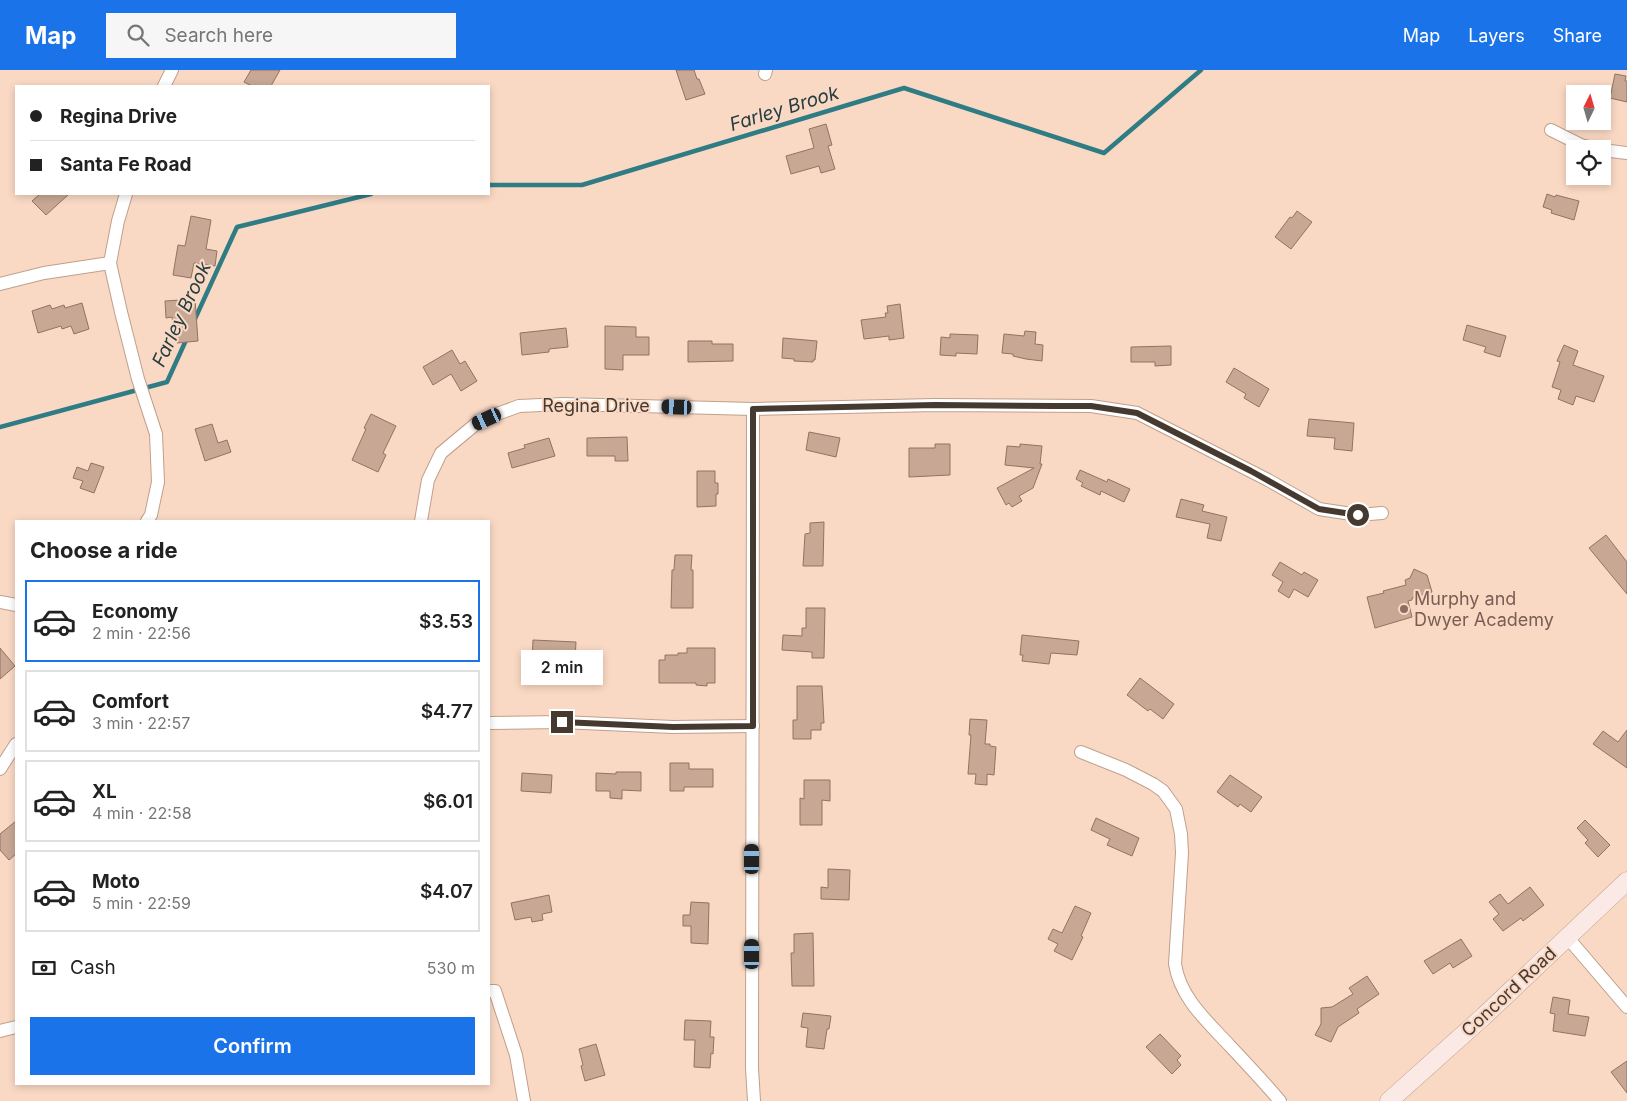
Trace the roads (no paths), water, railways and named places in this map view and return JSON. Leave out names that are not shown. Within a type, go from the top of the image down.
[{"type":"main road","name":"Concord Road","points":[[1389,1101],[1484,1016],[1627,881]]},
{"type":"street","points":[[164,85],[172,70]]},
{"type":"street","points":[[1551,130],[1570,140]]},
{"type":"street","points":[[1611,151],[1627,153]]},
{"type":"street","points":[[126,195],[118,220],[110,263],[136,369],[156,434],[158,482],[151,515],[148,520]]},
{"type":"street","points":[[0,284],[44,273],[110,263]]},
{"type":"street","name":"Regina Drive","points":[[421,520],[428,480],[441,453],[477,424],[519,406],[563,404],[753,409],[935,405],[1082,406],[1137,413],[1319,509],[1358,515],[1382,513]]},
{"type":"street","points":[[753,409],[752,1068],[754,1101]]},
{"type":"street","points":[[0,602],[15,604]]},
{"type":"street","points":[[490,723],[562,722],[673,727],[753,726]]},
{"type":"street","points":[[0,769],[15,746]]},
{"type":"street","points":[[1081,752],[1126,770],[1153,784],[1163,791],[1176,809],[1181,834],[1182,853],[1175,964],[1177,976],[1187,996],[1202,1016],[1280,1101]]},
{"type":"street","points":[[1568,938],[1627,1007]]},
{"type":"street","points":[[490,990],[495,991],[516,1055],[524,1101]]},
{"type":"street","points":[[0,1031],[15,1027]]},
{"type":"waterway","name":"Farley Brook","points":[[490,185],[582,185],[904,88],[1104,153],[1201,70]]},
{"type":"waterway","name":"Farley Brook","points":[[194,321],[237,227],[367,195]]},
{"type":"waterway","name":"Farley Brook","points":[[0,427],[167,382],[187,338]]},
{"type":"place","name":"Murphy and Dwyer Academy","points":[[1404,609]]}]
